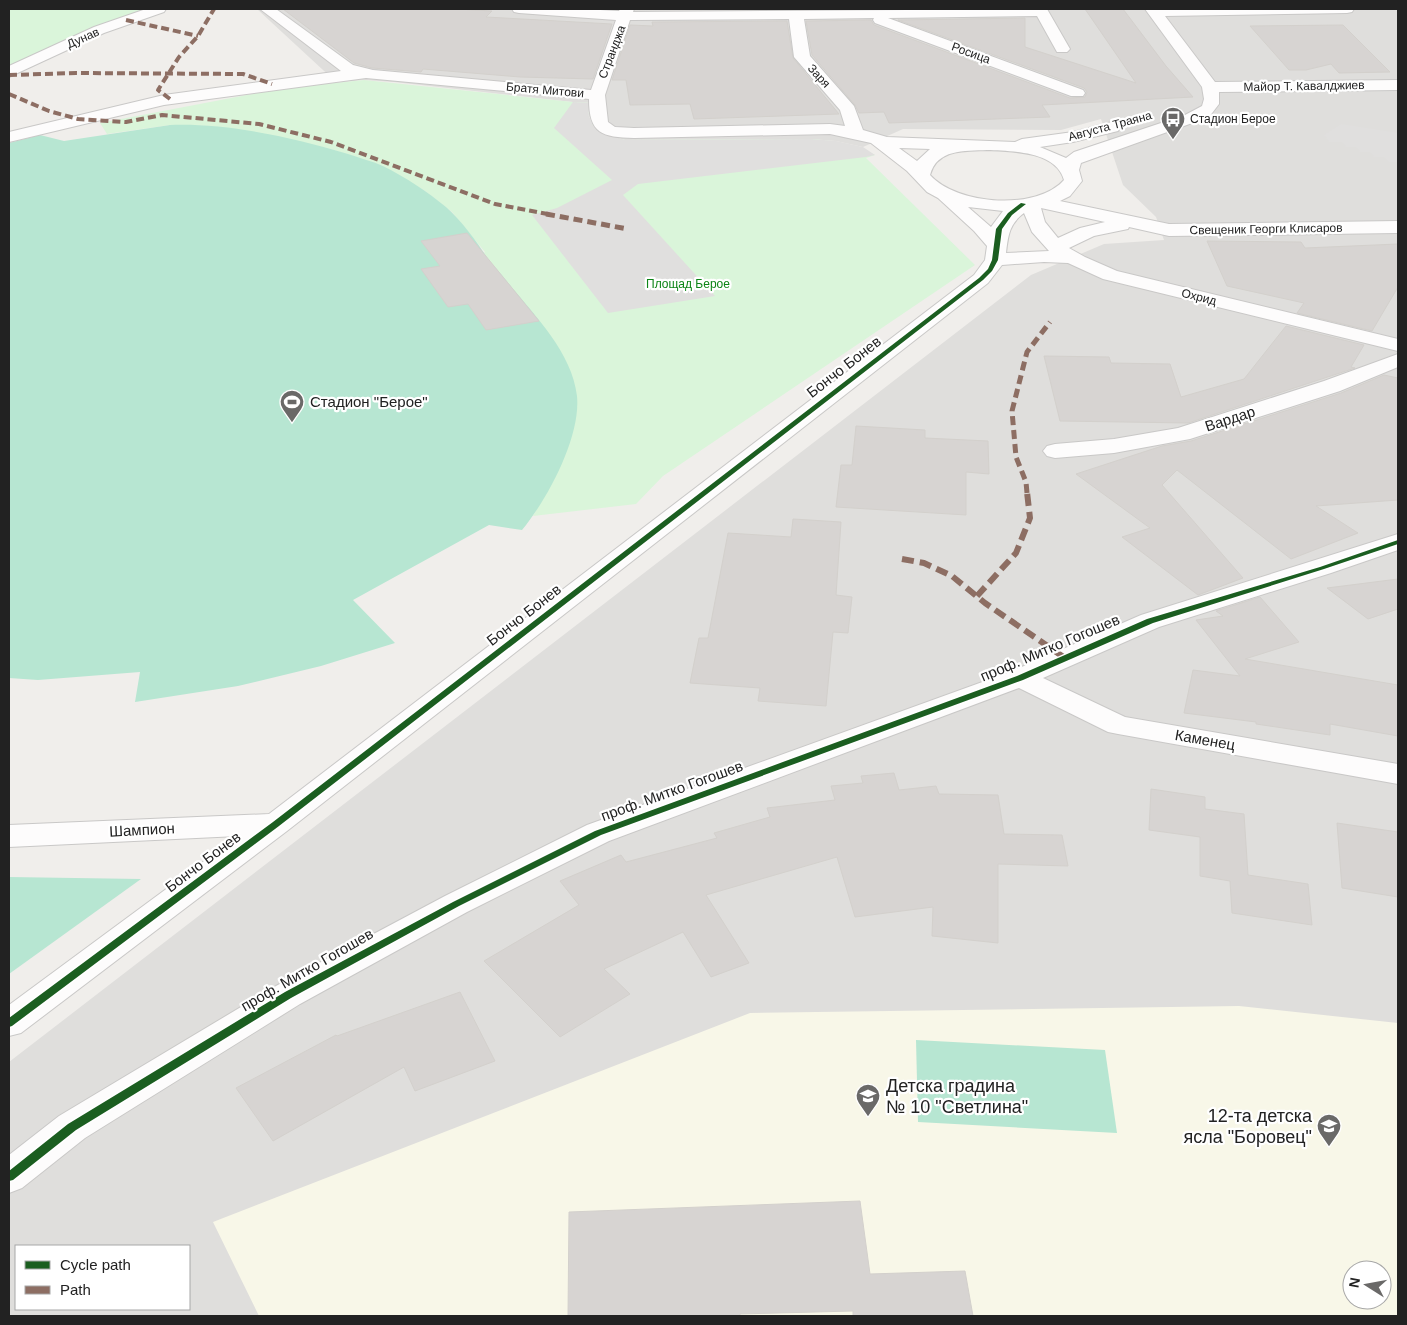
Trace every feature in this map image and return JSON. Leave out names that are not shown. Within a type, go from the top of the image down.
[{"type":"street","name":"Дунав","points":[[9,72],[99,30],[159,9]]},
{"type":"street","name":"Братя Митови","points":[[268,9],[347,68],[372,75],[597,95],[598,123],[605,128],[618,132],[824,129],[856,133],[873,139],[902,144],[963,146]]},
{"type":"street","points":[[519,9],[796,15],[1041,10],[1062,49]]},
{"type":"street","points":[[1153,10],[1347,9]]},
{"type":"street","points":[[1153,10],[1210,87]]},
{"type":"street","name":"Странджа","points":[[597,95],[626,12]]},
{"type":"street","name":"Росица","points":[[865,14],[1077,93]]},
{"type":"street","name":"Заря","points":[[796,15],[802,57],[841,99],[851,113],[856,133]]},
{"type":"street","points":[[9,137],[170,98],[338,76],[372,75]]},
{"type":"street","name":"Майор Т. Кавалджиев","points":[[1210,87],[1398,85]]},
{"type":"street","name":"Августа Траяна","points":[[1000,145],[1073,137],[1133,121],[1192,103],[1206,96],[1210,87]]},
{"type":"street","name":"Августа Траяна","points":[[1031,203],[1063,193],[1072,176],[1073,160],[1084,154],[1203,114],[1210,108],[1213,101],[1210,87]]},
{"type":"street","name":"Братя Митови","points":[[873,139],[898,155],[938,191]]},
{"type":"street","points":[[921,175],[922,165],[930,156],[963,146],[1000,145]]},
{"type":"street","name":"Свещеник Георги Клисаров","points":[[1000,145],[1024,148],[1060,161],[1072,176],[1103,205],[1134,224]]},
{"type":"street","points":[[938,191],[976,203],[1031,203]]},
{"type":"street","points":[[938,191],[981,227],[996,252],[1044,256],[1065,252],[1075,236],[1090,230],[1134,224]]},
{"type":"street","name":"Свещеник Георги Клисаров","points":[[1031,203],[1169,230],[1398,227]]},
{"type":"street","name":"Охрид","points":[[1031,203],[1035,221],[1042,233],[1081,264],[1110,275],[1398,345]]},
{"type":"street","name":"Бончо Бонев","points":[[9,1023],[276,824],[973,285],[990,270],[996,252],[999,229],[1010,214],[1031,203]]},
{"type":"street","name":"Вардар","points":[[1055,451],[1114,446],[1182,434],[1332,386],[1398,360]]},
{"type":"street","name":"проф. Митко Гогошев","points":[[9,1177],[72,1127],[288,995],[456,904],[598,833],[1020,678],[1150,621],[1322,568],[1398,542]]},
{"type":"street","name":"Каменец","points":[[1020,678],[1118,724],[1398,774]]},
{"type":"street","name":"Шампион","points":[[9,836],[276,824]]},
{"type":"shaded area","points":[[257,9],[1398,9],[1398,1316],[9,1316],[9,1062],[1031,275],[1104,244],[1164,240],[1156,217],[1123,185],[1101,119],[1061,130],[903,129],[863,147],[836,141],[811,139],[625,140],[610,135],[593,125],[588,114],[593,103],[364,80],[336,82]]},
{"type":"shaded area","points":[[573,102],[593,103],[588,114],[593,125],[610,135],[625,140],[811,139],[836,141],[863,147],[875,155],[638,184],[623,195],[715,296],[608,313],[532,215],[557,208],[612,180],[554,128]]},
{"type":"shaded area","points":[[1341,124],[1398,133],[1398,162],[1389,162],[1384,157],[1374,157],[1370,152],[1360,152],[1356,147],[1346,147],[1342,142],[1329,142],[1324,135]]},
{"type":"shaded area","name":"Детска градина № 10 \"Светлина\"","points":[[1239,1006],[1398,1023],[1398,1316],[259,1316],[213,1222],[750,1013]]},
{"type":"green space","points":[[9,9],[154,9],[90,32],[9,67]]},
{"type":"green space","name":"Площад Берое","points":[[364,80],[593,103],[588,114],[593,124],[602,132],[625,140],[811,139],[852,145],[875,155],[866,158],[975,265],[663,476],[636,504],[533,516],[558,471],[572,434],[485,252],[452,212],[425,191],[383,166],[327,148],[210,126],[170,125],[107,134],[100,123],[283,88]]},
{"type":"green space","name":"Стадион \"Берое\"","points":[[170,125],[214,126],[260,132],[305,142],[379,164],[424,190],[457,218],[490,262],[549,333],[559,348],[574,379],[577,412],[574,430],[560,467],[542,502],[522,530],[489,525],[353,600],[395,643],[321,666],[238,686],[135,702],[140,672],[38,680],[9,678],[9,143],[40,135],[64,141]]},
{"type":"green space","points":[[9,877],[141,879],[9,974]]},
{"type":"green space","points":[[916,1040],[1105,1050],[1117,1133],[918,1122]]},
{"type":"building","points":[[283,9],[458,9],[492,11],[486,17],[612,24],[593,79],[520,77],[423,69],[421,72],[372,68],[354,63]]},
{"type":"building","points":[[1085,9],[1123,9],[1166,66],[1193,97],[1042,105],[1050,117],[889,123],[884,112],[859,113],[855,105],[812,55],[806,21],[871,20],[874,25],[1070,98],[1085,97],[1087,92],[1084,88],[898,20],[1025,18],[1025,47],[1136,83]]},
{"type":"building","points":[[787,21],[793,58],[839,114],[694,119],[690,104],[630,105],[626,80],[612,80],[630,25],[653,26],[652,22]]},
{"type":"building","points":[[1343,25],[1390,72],[1339,73],[1331,64],[1306,70],[1289,70],[1250,26]]},
{"type":"building","points":[[467,233],[539,321],[486,330],[468,304],[448,307],[421,269],[440,266],[421,241]]},
{"type":"building","points":[[1207,241],[1301,242],[1305,248],[1398,244],[1398,287],[1372,331],[1297,313],[1304,303],[1227,286]]},
{"type":"building","points":[[1286,326],[1364,345],[1351,367],[1355,368],[1188,423],[1060,421],[1044,356],[1109,357],[1111,363],[1170,364],[1181,397],[1244,379]]},
{"type":"building","points":[[1384,375],[1398,378],[1398,500],[1316,506],[1358,533],[1291,559],[1177,470],[1162,485],[1243,578],[1198,595],[1122,537],[1150,528],[1076,474],[1162,446],[1191,441],[1341,393]]},
{"type":"building","points":[[856,426],[925,430],[925,438],[988,441],[989,474],[966,472],[966,515],[836,507],[841,465],[852,465]]},
{"type":"building","points":[[793,519],[841,522],[836,595],[852,597],[848,633],[833,632],[826,706],[758,701],[760,688],[690,683],[699,638],[708,638],[728,533],[791,537]]},
{"type":"building","points":[[1398,579],[1398,609],[1368,619],[1327,588]]},
{"type":"building","points":[[1260,597],[1299,642],[1245,659],[1398,685],[1398,736],[1330,724],[1330,735],[1256,724],[1256,722],[1184,713],[1193,670],[1240,676],[1196,620],[1223,616],[1216,611]]},
{"type":"building","points":[[894,773],[899,790],[936,786],[939,794],[998,795],[1004,834],[1062,835],[1068,866],[998,864],[998,943],[932,936],[933,907],[855,917],[837,857],[706,895],[749,963],[711,977],[683,932],[604,969],[630,994],[560,1037],[484,961],[579,905],[560,881],[621,855],[626,862],[717,838],[714,833],[770,817],[767,808],[835,800],[831,786],[863,783],[861,776]]},
{"type":"building","points":[[1151,789],[1205,797],[1205,809],[1244,814],[1248,875],[1308,884],[1312,925],[1232,913],[1230,881],[1200,876],[1200,837],[1149,830]]},
{"type":"building","points":[[1337,823],[1398,832],[1398,897],[1342,888]]},
{"type":"building","points":[[460,992],[495,1061],[415,1091],[404,1067],[273,1141],[236,1088],[336,1035]]},
{"type":"building","points":[[860,1201],[870,1274],[965,1271],[973,1316],[853,1316],[853,1311],[740,1314],[740,1316],[568,1316],[569,1212]]},
{"type":"marked path","points":[[170,99],[158,90],[179,57],[198,36],[214,9]]},
{"type":"marked path","points":[[126,20],[198,36]]},
{"type":"marked path","points":[[9,75],[76,73],[243,74],[272,84]]},
{"type":"marked path","points":[[9,94],[49,111],[78,119],[126,122],[162,115],[259,124],[331,142],[495,204],[628,229]]},
{"type":"marked path","points":[[977,596],[1016,553],[1030,518],[1026,482],[1016,457],[1012,411],[1027,352],[1050,322]]},
{"type":"marked path","points":[[902,559],[924,563],[952,576],[985,603],[1065,658]]},
{"type":"cycle path","points":[[9,1023],[276,824],[981,279],[990,270],[995,260],[999,229],[1010,214],[1023,204]]},
{"type":"cycle path","points":[[9,1177],[72,1127],[288,995],[456,904],[598,833],[1020,678],[1150,621],[1322,568],[1398,542]]},
{"type":"place","name":"Стадион Берое","points":[[1173,140]]},
{"type":"place","name":"Стадион \"Берое\"","points":[[292,423]]},
{"type":"place","name":"Детска градина № 10 \"Светлина\"","points":[[868,1117]]},
{"type":"place","name":"12-та детска ясла \"Боровец\"","points":[[1329,1147]]}]
